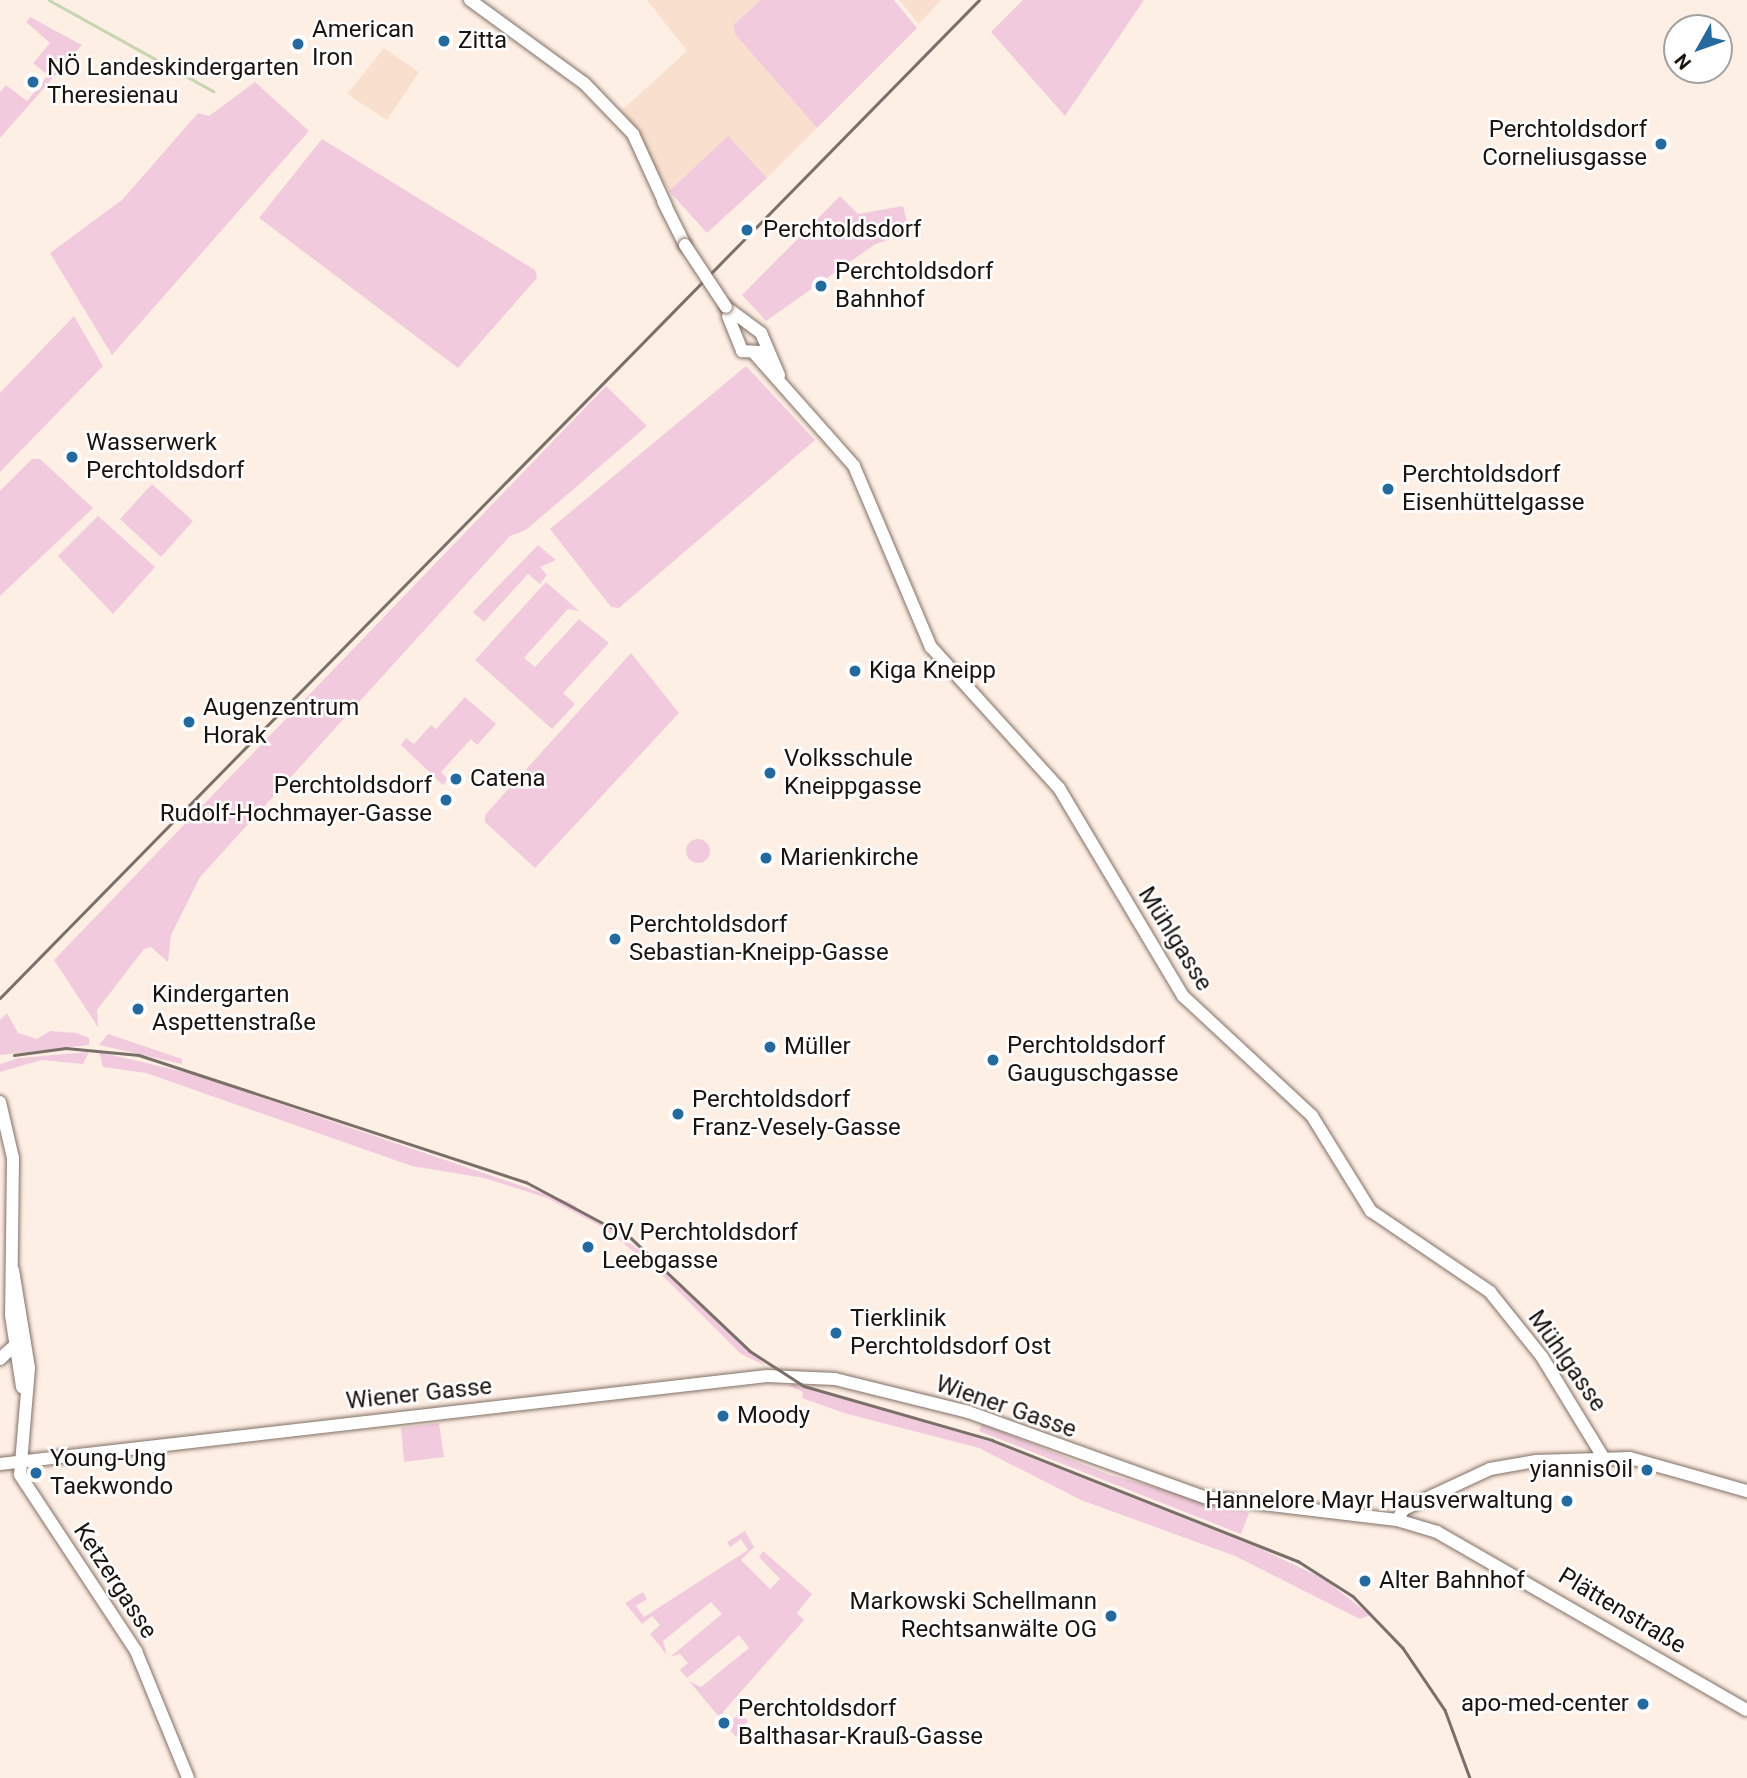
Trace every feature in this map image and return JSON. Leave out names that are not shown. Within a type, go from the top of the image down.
[{"type":"main road","name":"Mühlgasse","points":[[470,0],[584,83],[617,118],[685,245],[745,333],[742,351],[760,350]]},
{"type":"main road","name":"Mühlgasse","points":[[745,333],[761,333],[760,350],[781,382],[854,466],[932,647],[1059,788],[1183,996],[1312,1116],[1371,1210],[1490,1292],[1549,1367],[1603,1457]]},
{"type":"main road","name":"Ketzergasse","points":[[0,1102],[13,1158],[13,1270],[25,1408],[20,1462],[22,1478],[136,1651],[188,1778]]},
{"type":"main road","points":[[0,1359],[20,1345]]},
{"type":"main road","name":"Wiener Gasse","points":[[0,1464],[794,1375],[882,1388],[968,1412],[1204,1497],[1397,1520]]},
{"type":"main road","points":[[1397,1520],[1404,1509],[1490,1469],[1603,1457],[1640,1461],[1747,1491]]},
{"type":"main road","name":"Plättenstraße","points":[[1397,1520],[1476,1551],[1747,1710]]},
{"type":"shaded area","points":[[647,0],[761,0],[733,25],[735,33],[817,128],[767,178],[728,137],[669,191],[622,110],[687,51]]},
{"type":"shaded area","points":[[761,0],[894,0],[917,28],[817,128],[735,34],[733,25]]},
{"type":"shaded area","points":[[899,0],[941,0],[919,24]]},
{"type":"shaded area","points":[[1023,0],[1144,0],[1065,116],[991,32]]},
{"type":"shaded area","points":[[30,17],[82,45],[0,138],[0,92],[6,85],[27,101],[48,75],[33,63],[50,43],[26,22]]},
{"type":"shaded area","points":[[384,48],[419,72],[387,120],[347,94]]},
{"type":"shaded area","points":[[255,82],[309,131],[112,355],[50,253],[122,200],[198,113],[209,116]]},
{"type":"shaded area","points":[[728,136],[767,178],[707,233],[669,191]]},
{"type":"shaded area","points":[[322,139],[535,270],[537,278],[458,368],[259,218]]},
{"type":"shaded area","points":[[840,196],[858,214],[903,206],[909,231],[874,245],[766,321],[742,295]]},
{"type":"shaded area","points":[[74,316],[103,366],[0,472],[0,393]]},
{"type":"shaded area","points":[[746,366],[815,440],[619,608],[611,607],[550,529]]},
{"type":"shaded area","points":[[606,386],[647,426],[526,530],[510,536],[200,877],[171,935],[168,962],[151,947],[144,949],[97,1010],[98,1027],[54,960]]},
{"type":"shaded area","points":[[32,459],[40,459],[93,508],[0,596],[0,491]]},
{"type":"shaded area","points":[[152,484],[193,521],[161,557],[120,519]]},
{"type":"shaded area","points":[[98,516],[155,567],[113,614],[58,556]]},
{"type":"shaded area","points":[[538,545],[556,560],[540,567],[547,575],[540,584],[528,574],[484,622],[473,612]]},
{"type":"shaded area","points":[[546,582],[579,611],[568,609],[524,658],[535,667],[579,619],[609,643],[563,693],[575,704],[552,729],[475,660]]},
{"type":"shaded area","points":[[631,653],[679,713],[535,868],[485,822],[485,815]]},
{"type":"shaded area","points":[[465,697],[496,724],[477,745],[471,739],[441,772],[448,779],[443,785],[401,745],[406,738],[414,744],[431,725],[436,729]]},
{"type":"shaded area","points":[[698,839],[707,842],[710,851],[707,860],[698,863],[689,860],[686,851],[689,842]]},
{"type":"shaded area","points":[[7,1013],[18,1033],[37,1039],[50,1031],[77,1033],[89,1038],[89,1045],[0,1055],[0,1020]]},
{"type":"shaded area","points":[[108,1034],[182,1059],[182,1064],[99,1045]]},
{"type":"shaded area","points":[[89,1052],[83,1064],[42,1060],[0,1072],[0,1064],[19,1058]]},
{"type":"shaded area","points":[[99,1052],[189,1073],[569,1202],[660,1264],[766,1366],[741,1354],[656,1269],[604,1228],[547,1198],[484,1178],[412,1166],[146,1073],[103,1067]]},
{"type":"shaded area","points":[[794,1384],[983,1439],[1261,1549],[1324,1579],[1370,1615],[1360,1619],[1235,1556],[1081,1500],[979,1448],[844,1413],[802,1398],[803,1392],[789,1386]]},
{"type":"shaded area","points":[[439,1423],[444,1457],[404,1462],[401,1428]]},
{"type":"shaded area","points":[[982,1424],[1110,1475],[1249,1513],[1241,1534],[979,1431]]},
{"type":"shaded area","points":[[745,1531],[754,1547],[741,1560],[770,1589],[780,1579],[759,1557],[763,1551],[812,1594],[797,1613],[804,1620],[723,1712],[731,1721],[740,1713],[748,1721],[736,1737],[689,1681],[701,1687],[749,1648],[739,1635],[687,1678],[680,1670],[688,1663],[680,1654],[670,1657],[722,1614],[711,1602],[663,1641],[667,1655],[650,1634],[660,1625],[652,1616],[642,1624],[625,1603],[643,1592],[647,1599],[636,1606],[644,1617],[748,1550],[741,1539],[730,1547],[727,1542]]},
{"type":"waterway","points":[[49,0],[213,91]]},
{"type":"railway","points":[[0,998],[979,0]]},
{"type":"railway","points":[[14,1055],[66,1048],[139,1055],[526,1182],[631,1238],[750,1351],[804,1386],[992,1440],[1298,1561],[1353,1596],[1403,1648],[1445,1710],[1470,1778]]},
{"type":"place","name":"Zitta","points":[[444,41]]},
{"type":"place","name":"American Iron","points":[[298,44]]},
{"type":"place","name":"NÖ Landeskindergarten Theresienau","points":[[33,82]]},
{"type":"place","name":"Perchtoldsdorf Corneliusgasse","points":[[1661,144]]},
{"type":"place","name":"Perchtoldsdorf","points":[[747,230]]},
{"type":"place","name":"Perchtoldsdorf Bahnhof","points":[[821,286]]},
{"type":"place","name":"Wasserwerk Perchtoldsdorf","points":[[72,457]]},
{"type":"place","name":"Perchtoldsdorf Eisenhüttelgasse","points":[[1388,489]]},
{"type":"place","name":"Kiga Kneipp","points":[[855,671]]},
{"type":"place","name":"Augenzentrum Horak","points":[[189,722]]},
{"type":"place","name":"Volksschule Kneippgasse","points":[[770,773]]},
{"type":"place","name":"Catena","points":[[456,779]]},
{"type":"place","name":"Perchtoldsdorf Rudolf-Hochmayer-Gasse","points":[[446,800]]},
{"type":"place","name":"Marienkirche","points":[[766,858]]},
{"type":"place","name":"Perchtoldsdorf Sebastian-Kneipp-Gasse","points":[[615,939]]},
{"type":"place","name":"Kindergarten Aspettenstraße","points":[[138,1009]]},
{"type":"place","name":"Müller","points":[[770,1047]]},
{"type":"place","name":"Perchtoldsdorf Gauguschgasse","points":[[993,1060]]},
{"type":"place","name":"Perchtoldsdorf Franz-Vesely-Gasse","points":[[678,1114]]},
{"type":"place","name":"OV Perchtoldsdorf Leebgasse","points":[[588,1247]]},
{"type":"place","name":"Tierklinik Perchtoldsdorf Ost","points":[[836,1333]]},
{"type":"place","name":"Moody","points":[[723,1416]]},
{"type":"place","name":"yiannisOil","points":[[1647,1470]]},
{"type":"place","name":"Young-Ung Taekwondo","points":[[36,1473]]},
{"type":"place","name":"Hannelore Mayr Hausverwaltung","points":[[1567,1501]]},
{"type":"place","name":"Alter Bahnhof","points":[[1365,1581]]},
{"type":"place","name":"Markowski Schellmann Rechtsanwälte OG","points":[[1111,1616]]},
{"type":"place","name":"apo-med-center","points":[[1643,1704]]},
{"type":"place","name":"Perchtoldsdorf Balthasar-Krauß-Gasse","points":[[724,1723]]}]
